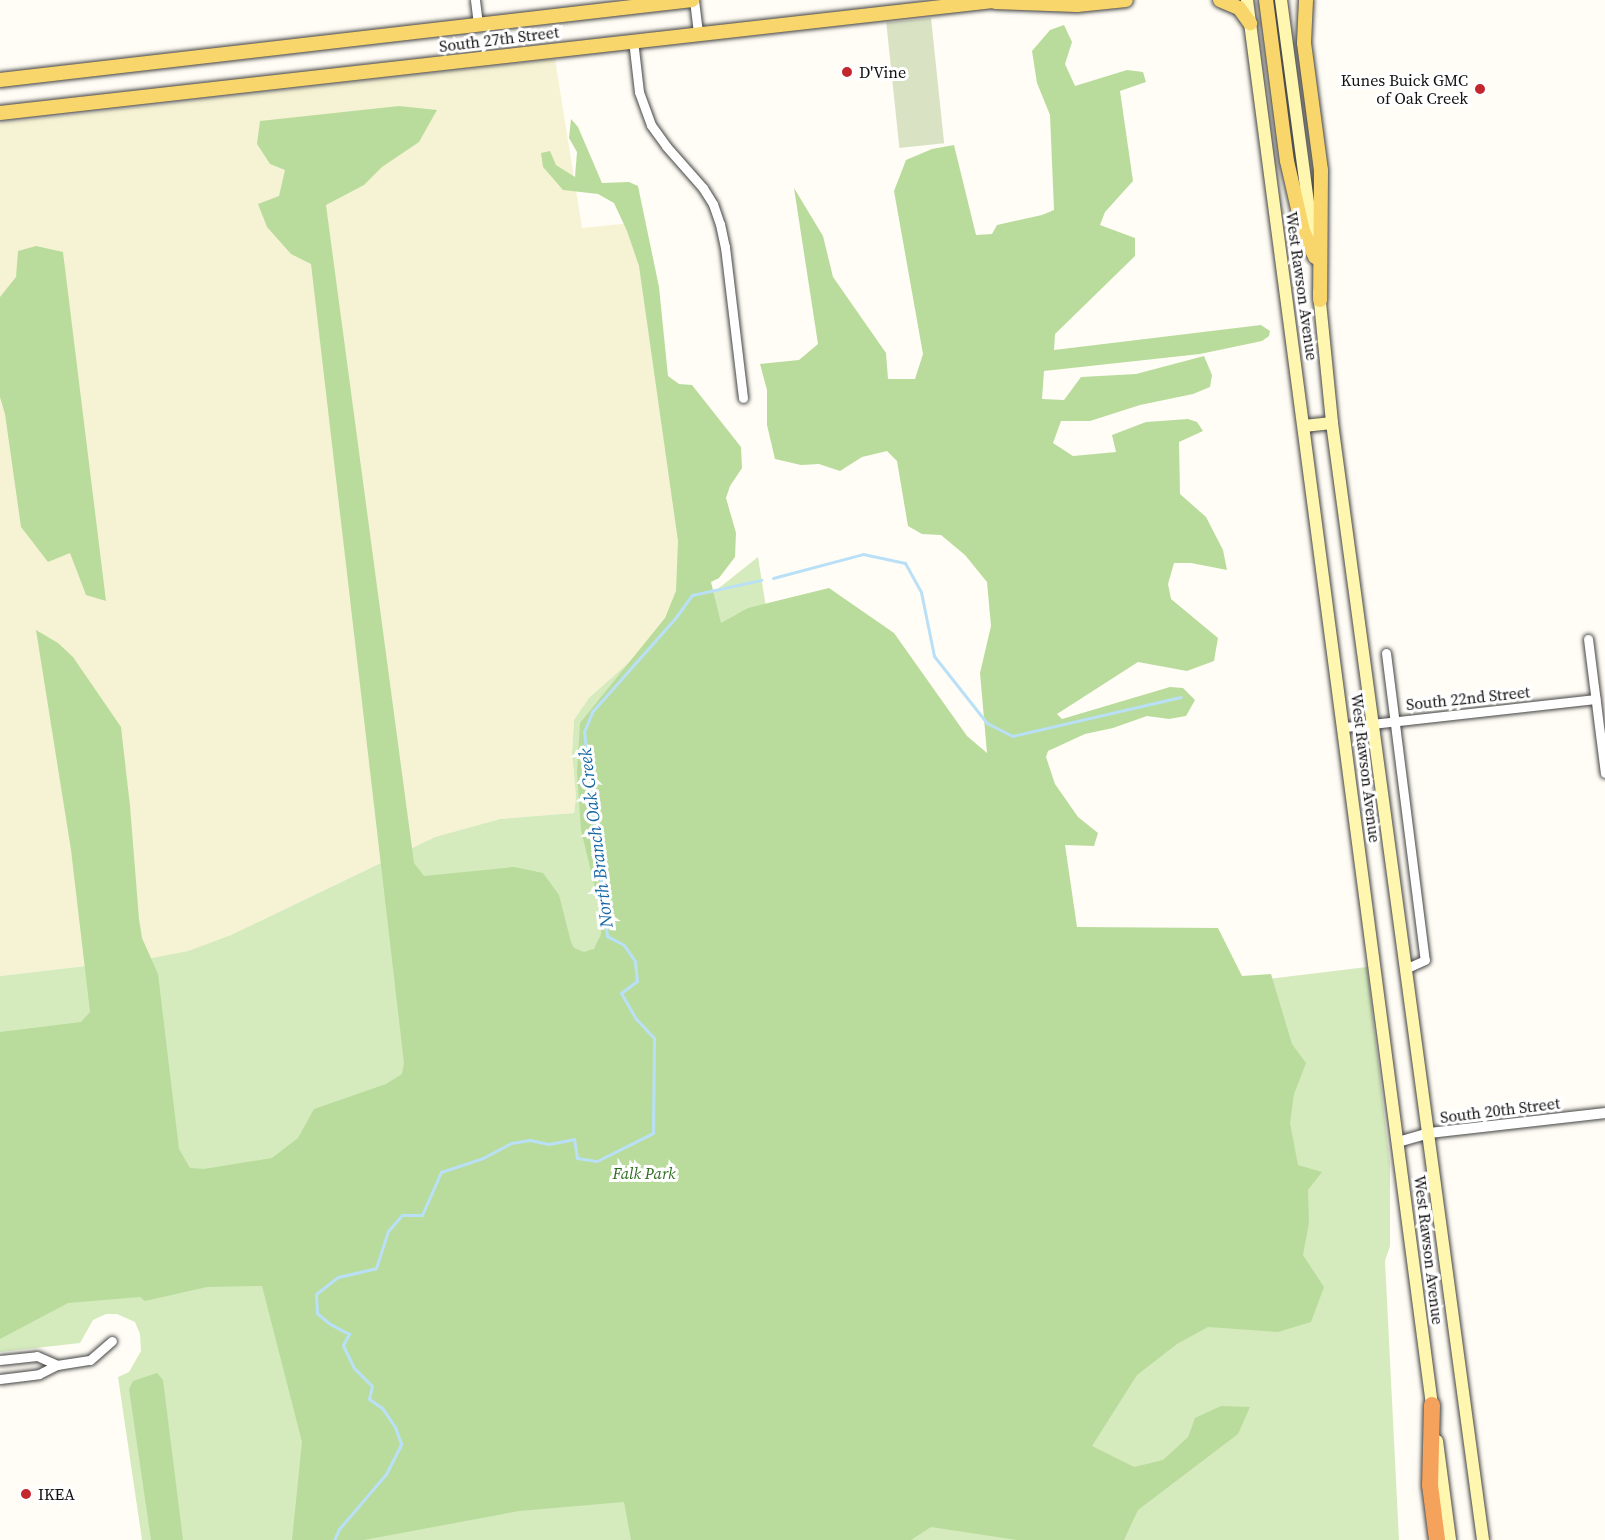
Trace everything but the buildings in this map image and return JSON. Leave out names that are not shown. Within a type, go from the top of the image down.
[{"type":"highway","points":[[1432,1405],[1430,1485],[1437,1540]]},
{"type":"main road","name":"South 27th Street","points":[[0,80],[693,0]]},
{"type":"main road","points":[[892,11],[924,0]]},
{"type":"main road","name":"South 27th Street","points":[[0,113],[698,32],[1002,0]]},
{"type":"main road","points":[[984,2],[1077,5],[1126,0]]},
{"type":"main road","points":[[1220,0],[1239,8],[1250,23]]},
{"type":"main road","name":"West Rawson Avenue","points":[[1247,0],[1345,727],[1450,1540]]},
{"type":"main road","points":[[1266,0],[1287,161],[1303,231],[1315,257]]},
{"type":"main road","name":"West Rawson Avenue","points":[[1281,0],[1315,257],[1332,423],[1430,1133],[1483,1540]]},
{"type":"main road","points":[[1306,0],[1304,43],[1321,170],[1320,300]]},
{"type":"main road","points":[[1304,426],[1332,423]]},
{"type":"street","points":[[475,0],[478,25]]},
{"type":"street","points":[[693,0],[698,32]]},
{"type":"street","points":[[633,40],[639,92],[651,124],[666,146],[703,188],[713,204],[720,224],[725,247],[743,398]]},
{"type":"street","points":[[1588,639],[1605,773]]},
{"type":"street","points":[[1386,653],[1425,960],[1407,968]]},
{"type":"street","name":"South 22nd Street","points":[[1345,727],[1595,699]]},
{"type":"street","name":"South 20th Street","points":[[1398,1142],[1430,1133],[1605,1113]]},
{"type":"street","points":[[0,1378],[39,1374],[57,1365],[90,1360],[112,1341]]},
{"type":"street","points":[[0,1360],[37,1356],[57,1365]]},
{"type":"shaded area","points":[[555,59],[582,228],[641,222],[690,611],[574,720],[572,753],[576,797],[574,813],[500,819],[435,837],[231,935],[188,951],[146,959],[0,976],[0,123]]},
{"type":"green space","points":[[931,18],[944,143],[899,148],[886,23]]},
{"type":"green space","name":"Falk Park","points":[[1064,25],[1072,42],[1065,64],[1075,86],[1127,70],[1143,72],[1146,82],[1120,91],[1133,181],[1105,212],[1100,225],[1135,238],[1135,256],[1055,334],[1054,350],[1261,325],[1270,331],[1269,336],[1262,341],[1200,354],[1044,371],[1042,399],[1064,400],[1081,377],[1136,374],[1204,356],[1212,375],[1210,387],[1193,394],[1140,405],[1090,421],[1061,421],[1053,443],[1073,456],[1116,452],[1112,435],[1146,422],[1188,419],[1197,422],[1203,431],[1179,442],[1180,494],[1206,517],[1223,550],[1227,570],[1191,563],[1174,563],[1168,584],[1171,599],[1218,638],[1214,661],[1187,671],[1138,662],[1057,714],[1062,719],[1170,687],[1183,688],[1195,700],[1186,716],[1169,719],[1147,716],[1113,728],[1085,734],[1048,751],[1046,757],[1055,784],[1078,817],[1098,833],[1094,846],[1065,845],[1077,927],[1218,928],[1242,976],[1271,974],[1292,1044],[1306,1063],[1294,1094],[1290,1123],[1298,1165],[1322,1172],[1308,1190],[1309,1223],[1303,1255],[1324,1287],[1311,1322],[1278,1332],[1208,1327],[1177,1344],[1137,1375],[1092,1446],[1134,1467],[1163,1460],[1188,1437],[1195,1418],[1221,1406],[1250,1407],[1238,1434],[1138,1510],[1124,1540],[1017,1540],[931,1527],[911,1540],[631,1540],[624,1502],[519,1511],[364,1540],[292,1540],[302,1442],[262,1286],[207,1287],[145,1301],[140,1297],[68,1303],[0,1339],[0,1032],[81,1022],[90,1012],[71,850],[36,630],[58,643],[73,657],[121,727],[139,919],[142,938],[158,974],[179,1149],[190,1168],[204,1169],[272,1158],[298,1138],[314,1109],[386,1084],[402,1074],[404,1063],[311,264],[291,254],[267,227],[258,204],[279,196],[285,170],[270,164],[257,144],[260,121],[399,106],[437,110],[419,142],[382,167],[364,185],[326,205],[414,863],[424,876],[514,867],[543,873],[559,895],[574,948],[584,952],[594,949],[601,934],[601,913],[581,830],[577,773],[580,723],[665,618],[676,591],[678,541],[639,266],[627,231],[614,203],[598,194],[563,190],[543,167],[541,153],[550,151],[556,165],[575,177],[577,152],[569,138],[571,119],[578,127],[602,183],[629,182],[638,186],[659,287],[668,376],[679,384],[692,385],[741,447],[742,468],[730,486],[726,498],[736,533],[735,557],[719,578],[711,582],[721,623],[748,608],[829,588],[894,633],[967,736],[987,753],[980,673],[991,626],[987,582],[965,555],[941,535],[922,534],[908,526],[897,461],[887,451],[862,457],[840,471],[819,464],[801,465],[775,459],[767,425],[767,390],[760,364],[799,360],[818,344],[794,188],[823,236],[833,277],[886,353],[888,379],[915,379],[923,354],[894,191],[906,160],[932,149],[954,145],[976,235],[992,234],[997,225],[1054,210],[1050,115],[1037,83],[1032,51],[1050,30]]},
{"type":"green space","points":[[36,246],[63,252],[106,601],[86,595],[70,553],[48,562],[21,527],[5,414],[0,397],[0,297],[16,277],[18,251]]},
{"type":"green space","name":"Falk Park","points":[[758,557],[803,842],[1071,1003],[1367,967],[1390,1164],[1390,1246],[1385,1261],[1399,1540],[142,1540],[118,1377],[129,1372],[141,1351],[140,1334],[135,1322],[117,1314],[106,1314],[93,1320],[80,1343],[0,1352],[0,976],[146,959],[188,951],[231,935],[435,837],[500,819],[574,813],[576,797],[572,753],[574,720],[589,698],[661,634]]},
{"type":"green space","points":[[157,1373],[163,1380],[183,1540],[151,1540],[129,1389],[133,1381]]},
{"type":"waterway","name":"North Branch Oak Creek","points":[[773,578],[863,554],[905,563],[921,592],[934,656],[987,723],[1012,736],[1181,697]]},
{"type":"waterway","name":"North Branch Oak Creek","points":[[334,1540],[339,1529],[386,1474],[401,1444],[395,1427],[382,1408],[369,1399],[372,1386],[354,1368],[343,1345],[349,1334],[330,1324],[317,1313],[316,1294],[338,1277],[376,1268],[388,1231],[402,1215],[422,1215],[441,1172],[483,1158],[511,1143],[530,1140],[549,1144],[574,1139],[577,1158],[597,1161],[653,1133],[654,1038],[636,1019],[621,993],[637,981],[635,961],[624,945],[607,936],[584,732],[592,712],[676,617],[692,595],[761,580]]},
{"type":"place","name":"D'Vine","points":[[847,72]]},
{"type":"place","name":"Kunes Buick GMC of Oak Creek","points":[[1480,89]]},
{"type":"place","name":"IKEA","points":[[26,1494]]}]
